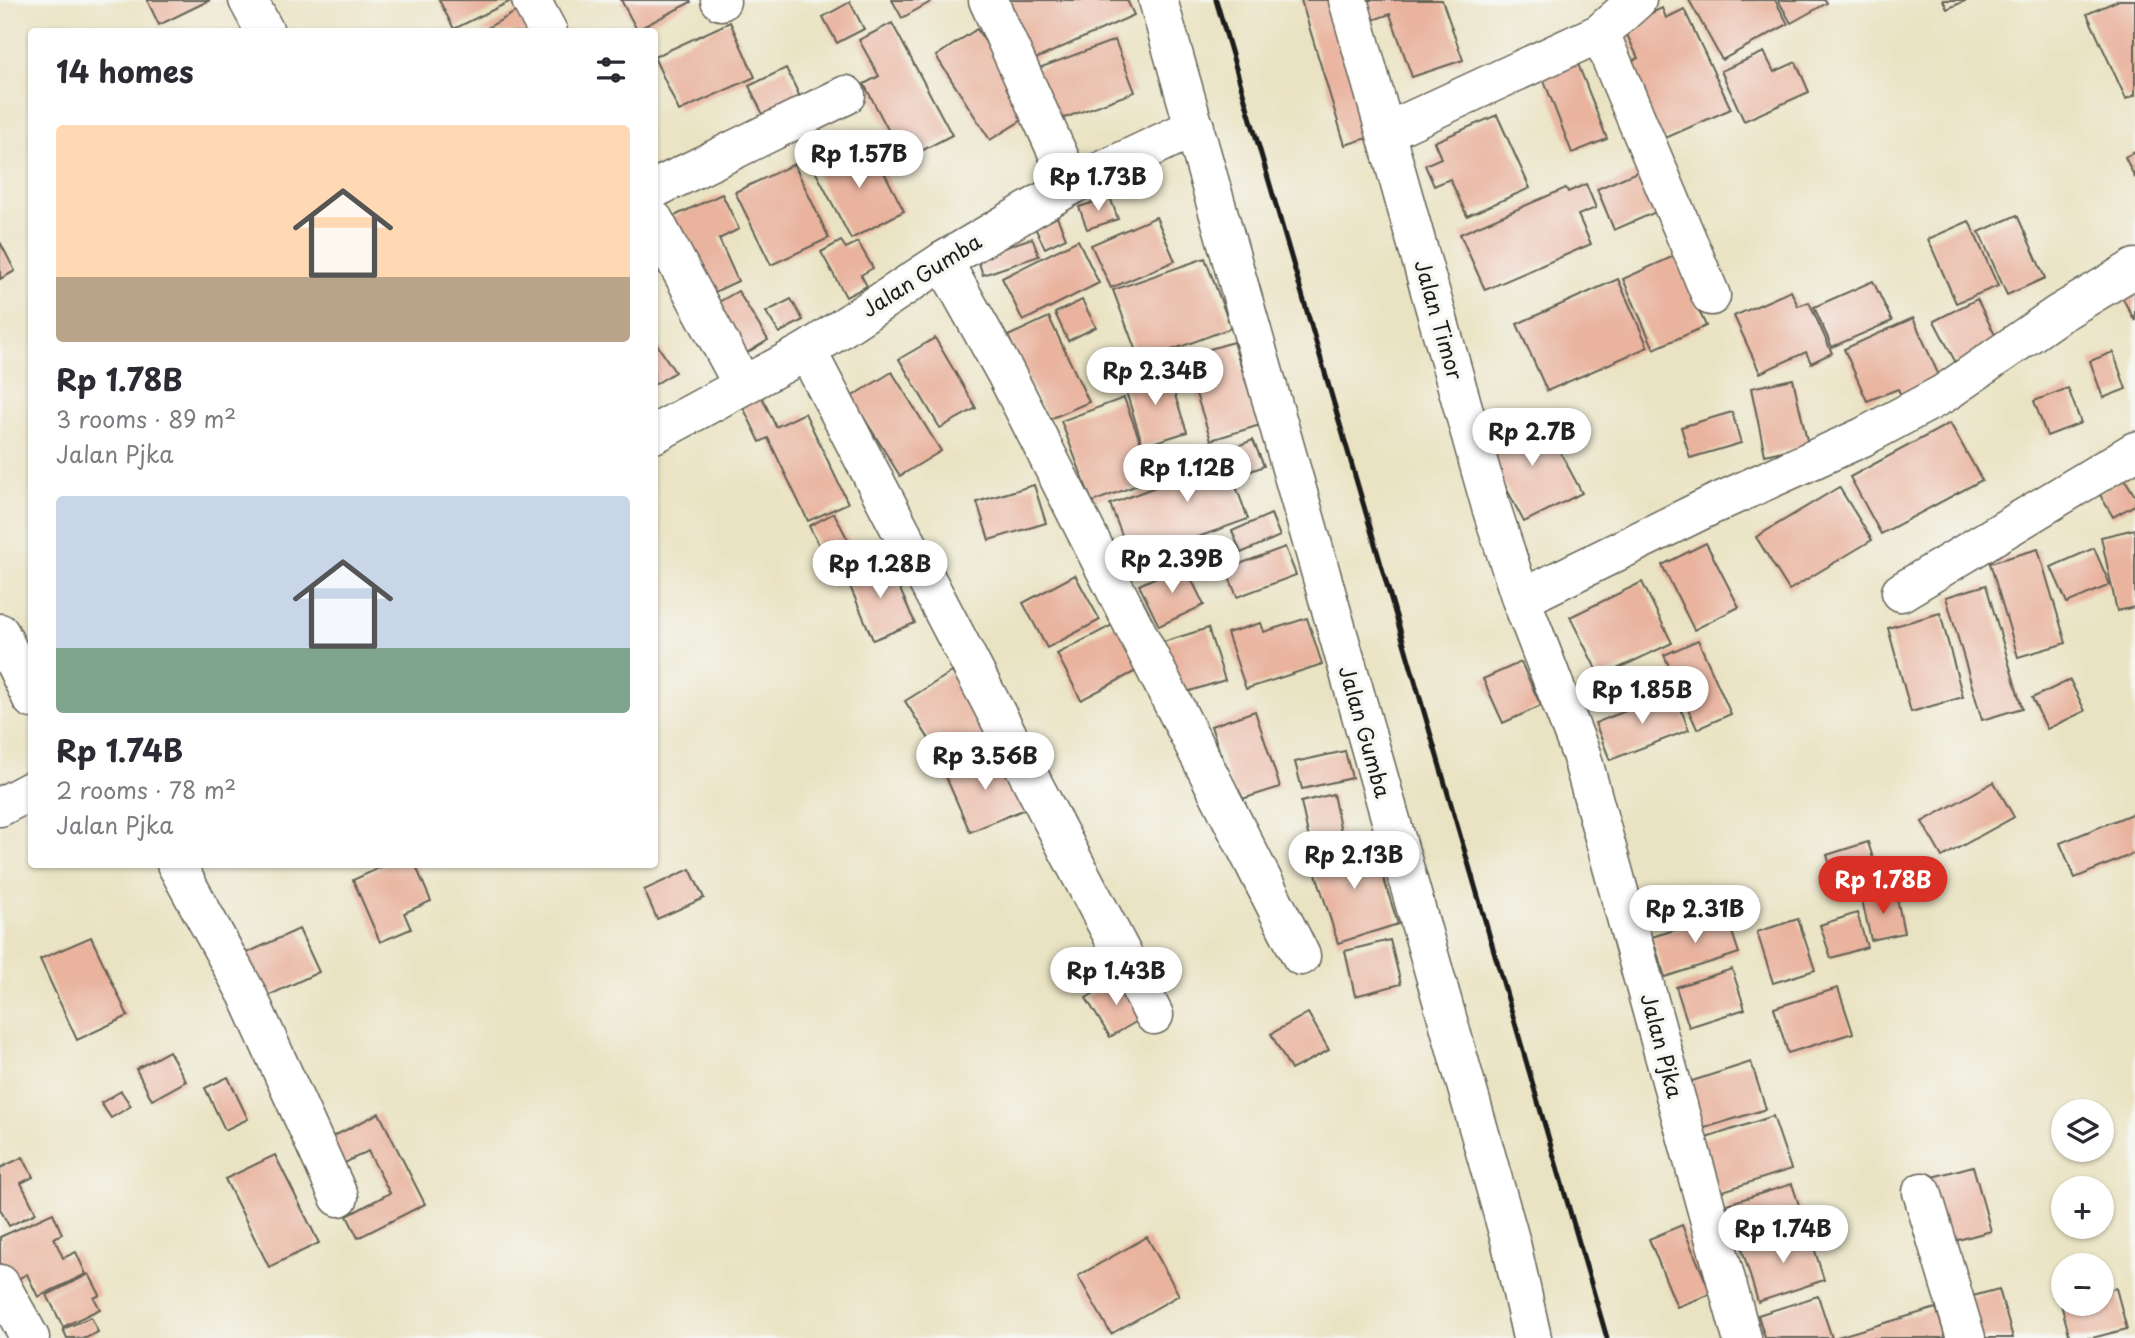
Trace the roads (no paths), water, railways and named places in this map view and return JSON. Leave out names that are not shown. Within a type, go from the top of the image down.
[{"type":"street","points":[[248,0],[263,28]]},
{"type":"street","points":[[531,0],[546,28]]},
{"type":"street","points":[[988,0],[1072,185]]},
{"type":"street","name":"Jalan Gumba","points":[[1158,0],[1511,1243],[1532,1338]]},
{"type":"street","name":"Jalan Timor","points":[[1348,0],[1491,507],[1521,599],[1581,754]]},
{"type":"street","points":[[1386,132],[1600,33],[1637,0]]},
{"type":"street","points":[[1600,33],[1711,296]]},
{"type":"street","points":[[658,187],[846,95]]},
{"type":"street","name":"Jalan Gumba","points":[[658,432],[807,351],[943,261],[1072,185],[1195,127]]},
{"type":"street","points":[[658,227],[742,384]]},
{"type":"street","points":[[943,261],[1005,372],[1301,956]]},
{"type":"street","points":[[1521,599],[1710,506],[1863,437],[1943,394],[2057,315],[2135,268]]},
{"type":"street","points":[[807,351],[1154,1016]]},
{"type":"street","points":[[1901,592],[2135,451]]},
{"type":"street","points":[[0,633],[28,691]]},
{"type":"street","name":"Jalan Pjka","points":[[1581,754],[1742,1338]]},
{"type":"street","points":[[0,807],[28,792]]},
{"type":"street","points":[[178,868],[247,995],[339,1197]]},
{"type":"street","points":[[1922,1192],[1966,1338]]},
{"type":"street","points":[[0,1284],[30,1338]]},
{"type":"railway","points":[[1216,0],[1607,1338]]}]
